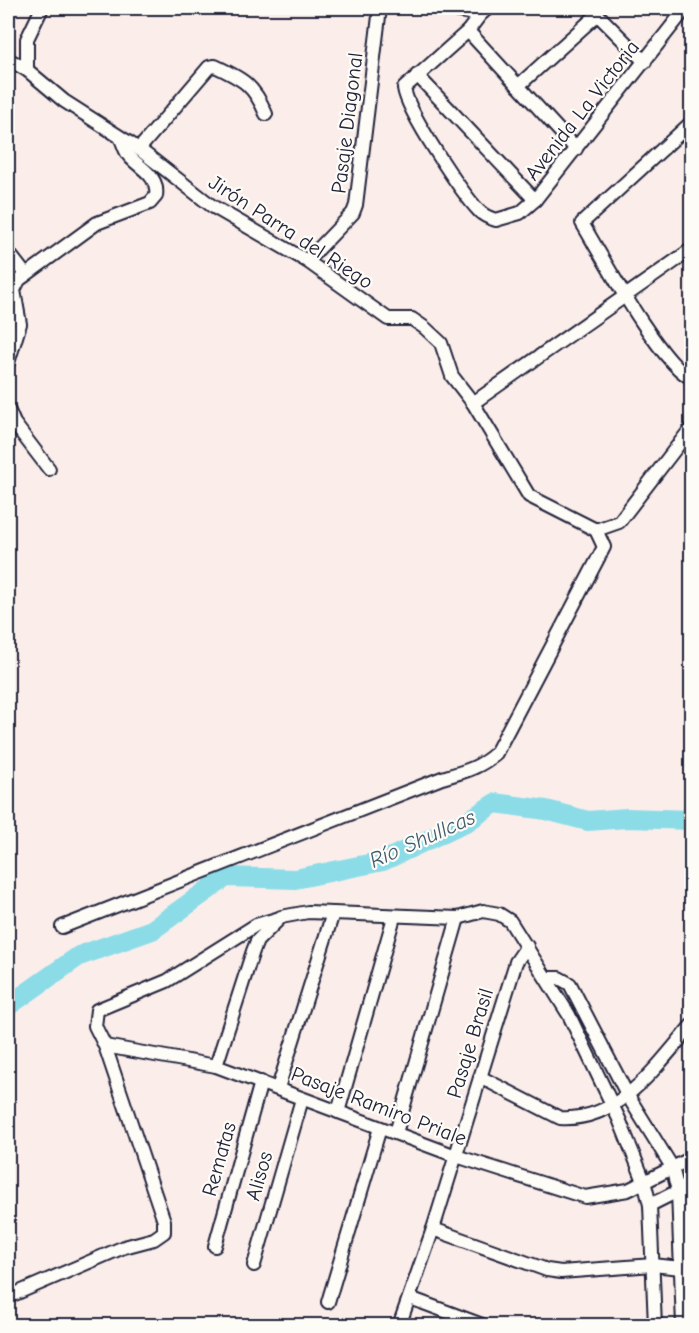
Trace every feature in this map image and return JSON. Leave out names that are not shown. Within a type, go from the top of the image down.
[{"type":"street","points":[[27,70],[27,39],[42,8]]},
{"type":"street","name":"Pasaje Diagonal","points":[[307,261],[353,213],[357,205],[380,8]]},
{"type":"street","points":[[444,8],[484,11]]},
{"type":"street","name":"Avenida La Victoria","points":[[417,75],[405,85],[404,92],[412,115],[479,211],[496,220],[520,213],[535,200],[686,8]]},
{"type":"street","points":[[484,11],[468,31],[417,75],[535,200]]},
{"type":"street","points":[[518,86],[594,11],[645,63]]},
{"type":"street","points":[[468,31],[576,149]]},
{"type":"street","name":"Jirón Parra del Riego","points":[[8,59],[27,70],[64,101],[139,149],[212,206],[307,261],[388,319],[412,319],[437,337],[452,376],[473,403],[529,496],[596,530]]},
{"type":"street","points":[[139,149],[209,67],[214,66],[248,83],[266,114]]},
{"type":"street","points":[[692,122],[582,223],[625,295],[673,364],[692,378]]},
{"type":"street","points":[[8,363],[20,324],[14,290],[16,284],[25,274],[48,261],[97,223],[154,199],[157,190],[149,172],[129,156],[121,139]]},
{"type":"street","points":[[473,403],[692,249]]},
{"type":"street","points":[[8,252],[25,274]]},
{"type":"street","points":[[8,409],[14,423],[49,469]]},
{"type":"street","points":[[62,927],[442,778],[476,769],[487,761],[496,753],[619,522],[692,427]]},
{"type":"street","points":[[604,547],[596,530],[619,522]]},
{"type":"street","points":[[8,1297],[124,1247],[154,1239],[164,1232],[164,1221],[95,1021],[101,1007],[167,981],[256,925],[281,917],[321,911],[458,918],[483,911],[499,914],[510,921],[548,978],[570,1015],[612,1104],[644,1181],[650,1206],[655,1326]]},
{"type":"street","points":[[278,1088],[333,913]]},
{"type":"street","points":[[338,1112],[394,916]]},
{"type":"street","points":[[216,1066],[257,941],[281,917]]},
{"type":"street","points":[[396,1133],[458,918]]},
{"type":"street","name":"Pasaje Brasil","points":[[399,1326],[434,1229],[516,962],[527,946]]},
{"type":"street","points":[[548,978],[559,978],[570,984],[628,1096],[672,1167],[678,1191],[683,1326]]},
{"type":"street","points":[[480,1077],[560,1118],[574,1119],[591,1115],[628,1096],[692,1025]]},
{"type":"street","name":"Pasaje Ramiro Priale","points":[[105,1046],[216,1066],[456,1156],[585,1197],[609,1195],[692,1158]]},
{"type":"street","name":"Rematas","points":[[215,1246],[261,1082]]},
{"type":"street","name":"Alisos","points":[[254,1264],[302,1099]]},
{"type":"street","points":[[328,1302],[380,1128]]},
{"type":"street","points":[[650,1206],[692,1184]]},
{"type":"street","points":[[434,1229],[554,1271],[653,1265],[681,1268]]},
{"type":"street","points":[[410,1298],[485,1326]]},
{"type":"waterway","name":"Río Shullcas","points":[[8,1006],[79,956],[152,930],[226,877],[295,879],[383,861],[468,821],[495,803],[546,810],[588,821],[627,818],[692,820]]}]
